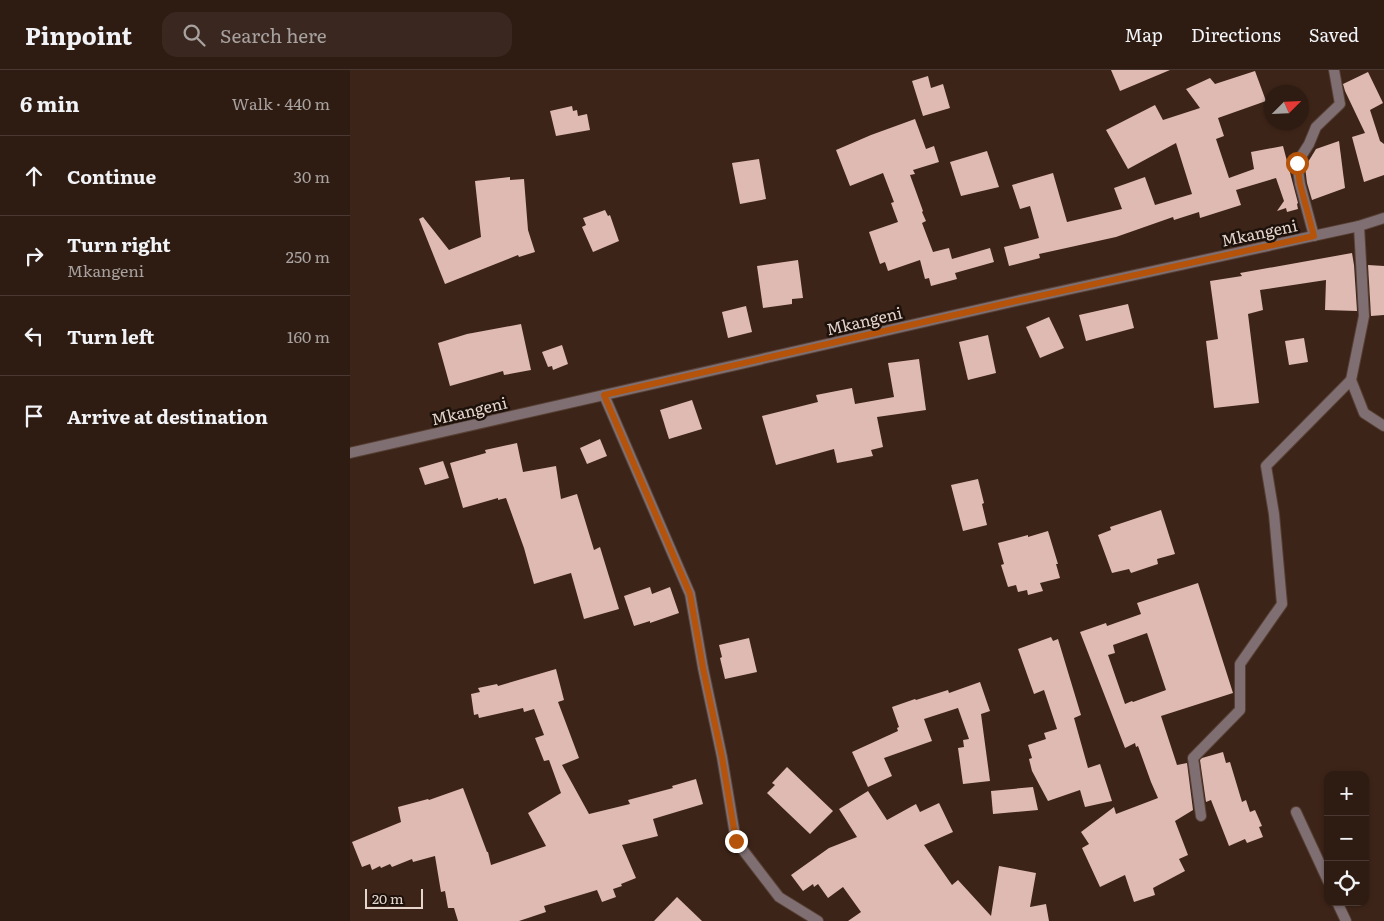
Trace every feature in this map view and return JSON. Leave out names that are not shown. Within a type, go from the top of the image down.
[{"type":"street","points":[[1314,236],[1300,184],[1297,163],[1309,144],[1316,127],[1340,104],[1334,70]]},
{"type":"street","name":"Mkangeni","points":[[350,453],[1016,301],[1359,226],[1384,218]]},
{"type":"street","points":[[1359,226],[1364,316],[1351,380],[1364,413],[1384,426]]},
{"type":"street","points":[[1201,816],[1193,758],[1240,710],[1240,664],[1282,604],[1274,514],[1266,466],[1351,380]]},
{"type":"street","points":[[604,395],[690,594],[722,757],[736,841],[779,897],[818,921]]},
{"type":"street","points":[[1296,812],[1324,872]]},
{"type":"street","points":[[1340,906],[1346,921]]},
{"type":"building","points":[[1111,70],[1170,70],[1120,91]]},
{"type":"building","points":[[1255,71],[1264,96],[1264,102],[1218,118],[1224,136],[1216,139],[1229,178],[1254,169],[1251,152],[1283,146],[1298,209],[1287,212],[1286,208],[1277,211],[1284,201],[1276,178],[1236,190],[1241,205],[1200,218],[1199,212],[1174,220],[1173,217],[1116,237],[1039,254],[1040,258],[1009,266],[1004,247],[1039,238],[1030,206],[1020,209],[1012,185],[1053,173],[1067,222],[1122,209],[1114,188],[1145,177],[1155,205],[1192,194],[1176,143],[1128,169],[1106,130],[1155,105],[1163,120],[1200,108],[1186,89],[1210,78],[1215,84]]},
{"type":"building","points":[[1368,72],[1383,103],[1370,110],[1380,141],[1384,144],[1384,175],[1364,182],[1352,137],[1365,133],[1343,84]]},
{"type":"building","points":[[928,76],[931,88],[943,84],[950,108],[923,116],[912,81]]},
{"type":"building","points":[[572,106],[573,111],[577,110],[578,116],[587,114],[590,130],[556,136],[550,111]]},
{"type":"building","points":[[915,119],[926,149],[934,146],[939,162],[913,170],[915,174],[910,175],[926,221],[922,223],[933,252],[949,248],[952,259],[990,248],[994,262],[955,273],[957,279],[931,286],[929,278],[925,279],[920,260],[888,271],[885,262],[880,264],[869,232],[898,222],[891,203],[894,202],[883,173],[850,186],[836,150]]},
{"type":"building","points":[[1339,141],[1345,188],[1312,200],[1305,167],[1316,149]]},
{"type":"building","points":[[987,151],[999,187],[961,196],[950,162]]},
{"type":"building","points":[[759,159],[766,199],[740,204],[732,163]]},
{"type":"building","points":[[510,177],[510,180],[524,179],[528,230],[535,252],[519,257],[518,255],[445,284],[419,219],[423,217],[449,250],[481,237],[475,181]]},
{"type":"building","points":[[605,210],[608,216],[610,215],[619,241],[593,252],[582,227],[586,225],[583,218]]},
{"type":"building","points":[[1352,253],[1357,311],[1325,310],[1326,280],[1260,290],[1263,310],[1248,314],[1259,403],[1214,408],[1206,341],[1218,339],[1210,281],[1242,276],[1240,273]]},
{"type":"building","points":[[798,260],[803,298],[792,299],[792,304],[763,308],[757,266]]},
{"type":"building","points":[[1368,265],[1384,266],[1384,315],[1371,316]]},
{"type":"building","points":[[1128,304],[1134,328],[1086,341],[1079,315]]},
{"type":"building","points":[[746,306],[752,332],[728,338],[722,312]]},
{"type":"building","points":[[1049,317],[1064,348],[1040,358],[1026,327]]},
{"type":"building","points":[[521,324],[531,370],[504,375],[503,371],[450,386],[438,343],[467,334]]},
{"type":"building","points":[[988,335],[996,373],[968,380],[959,342]]},
{"type":"building","points":[[1304,338],[1308,362],[1289,365],[1285,341]]},
{"type":"building","points":[[562,345],[568,364],[553,370],[552,366],[548,367],[542,352]]},
{"type":"building","points":[[919,359],[926,410],[877,417],[883,447],[871,450],[873,456],[837,463],[834,449],[776,465],[762,416],[818,402],[816,395],[852,388],[855,404],[894,397],[888,363]]},
{"type":"building","points":[[692,400],[702,429],[669,439],[660,410]]},
{"type":"building","points":[[600,439],[607,456],[587,464],[580,448]]},
{"type":"building","points":[[517,443],[523,472],[556,466],[561,499],[577,494],[594,550],[600,547],[619,609],[584,619],[571,573],[534,584],[524,548],[506,498],[498,500],[498,498],[463,508],[450,463],[486,453],[485,450]]},
{"type":"building","points":[[443,461],[449,478],[425,485],[419,468]]},
{"type":"building","points":[[978,479],[987,525],[963,531],[951,485]]},
{"type":"building","points":[[1161,510],[1175,554],[1157,559],[1158,564],[1131,573],[1129,569],[1112,573],[1098,535],[1111,530],[1110,527]]},
{"type":"building","points":[[1048,531],[1058,564],[1056,564],[1060,578],[1040,583],[1043,591],[1028,595],[1027,590],[1018,592],[1016,585],[1008,587],[1001,565],[1004,564],[998,543]]},
{"type":"building","points":[[1198,583],[1233,693],[1161,716],[1177,765],[1187,763],[1193,810],[1175,821],[1188,855],[1179,859],[1185,871],[1153,888],[1155,895],[1134,902],[1125,875],[1100,887],[1082,848],[1089,844],[1081,832],[1114,807],[1116,814],[1158,798],[1138,746],[1136,747],[1135,743],[1125,748],[1080,632],[1106,623],[1107,626],[1141,614],[1137,603]],"holes":[[[1147,633],[1166,690],[1125,704],[1108,655],[1115,653],[1113,645]]]},
{"type":"building","points":[[650,587],[652,594],[670,587],[679,613],[650,623],[650,621],[634,626],[624,596]]},
{"type":"building","points":[[1051,637],[1053,641],[1058,639],[1081,715],[1074,718],[1088,768],[1100,764],[1112,801],[1085,807],[1080,790],[1048,801],[1032,771],[1029,759],[1032,758],[1028,745],[1046,739],[1044,733],[1057,729],[1044,690],[1034,694],[1018,649]]},
{"type":"building","points":[[749,638],[757,672],[725,679],[719,645]]},
{"type":"building","points":[[556,669],[564,700],[558,702],[579,758],[562,765],[589,814],[630,804],[628,800],[673,788],[672,786],[696,779],[703,804],[653,819],[658,836],[622,845],[636,878],[613,889],[616,897],[602,902],[597,890],[544,906],[546,912],[519,921],[458,921],[454,908],[448,908],[445,891],[441,892],[435,856],[413,862],[412,859],[392,867],[390,864],[372,870],[370,864],[362,867],[352,842],[401,822],[398,807],[429,800],[463,788],[488,852],[491,865],[546,846],[528,813],[561,793],[549,760],[544,761],[535,738],[544,735],[534,709],[524,712],[523,708],[479,718],[478,714],[474,715],[471,694],[480,692],[478,688],[497,684],[498,686]]},
{"type":"building","points":[[980,682],[990,711],[981,714],[990,781],[963,784],[958,748],[964,747],[963,740],[969,739],[958,708],[924,719],[932,741],[884,758],[892,776],[868,787],[852,752],[898,731],[897,728],[899,727],[892,707],[948,690],[949,693]]},
{"type":"building","points":[[1223,752],[1226,763],[1230,762],[1242,802],[1246,800],[1250,812],[1255,810],[1262,826],[1259,827],[1263,837],[1247,843],[1245,839],[1229,846],[1211,800],[1206,802],[1200,760]]},
{"type":"building","points":[[787,767],[833,811],[810,834],[767,793],[775,785],[772,783]]},
{"type":"building","points":[[1033,787],[1038,810],[993,814],[991,791]]},
{"type":"building","points":[[868,791],[887,820],[916,804],[920,812],[939,803],[953,832],[924,845],[952,885],[958,880],[991,916],[999,866],[1036,873],[1030,907],[1046,904],[1049,921],[848,921],[861,912],[843,887],[828,898],[818,884],[814,887],[813,884],[803,891],[791,875],[829,848],[857,837],[839,809]]},
{"type":"building","points":[[677,897],[702,921],[654,921]]},
{"type":"route","points":[[736,841],[722,757],[690,594],[604,395],[1016,301],[1314,236],[1300,184],[1297,163]]}]
